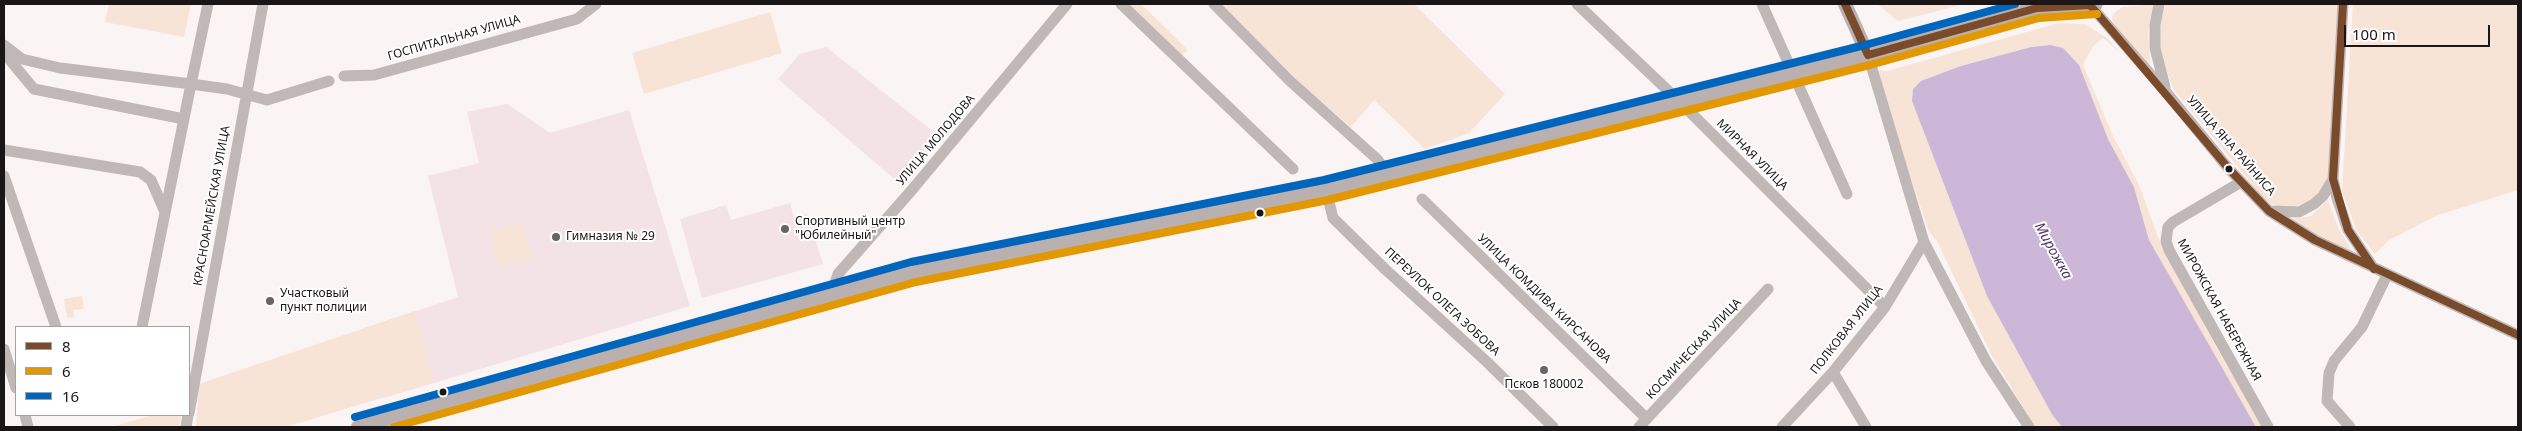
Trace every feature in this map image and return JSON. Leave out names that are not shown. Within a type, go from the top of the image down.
[{"type":"main road","points":[[1845,4],[1868,55]]},
{"type":"main road","points":[[358,427],[914,272],[1326,190],[1868,55],[2051,4]]},
{"type":"main road","points":[[2037,8],[2093,4]]},
{"type":"street","points":[[142,326],[190,84],[208,4]]},
{"type":"street","name":"КРАСНОАРМЕЙСКАЯ УЛИЦА","points":[[190,408],[263,4]]},
{"type":"street","name":"ГОСПИТАЛЬНАЯ УЛИЦА","points":[[344,76],[374,75],[577,19],[596,4]]},
{"type":"street","name":"УЛИЦА МОЛОДОВА","points":[[831,295],[838,274],[912,191],[1067,4]]},
{"type":"street","points":[[1121,4],[1293,169]]},
{"type":"street","points":[[1214,4],[1290,81],[1377,159],[1389,175]]},
{"type":"street","name":"МИРНАЯ УЛИЦА","points":[[1577,4],[1680,102],[1885,307]]},
{"type":"street","points":[[1762,4],[1847,194]]},
{"type":"street","name":"УЛИЦА ЯНА РАЙНИСА","points":[[2093,4],[2241,182],[2269,211],[2315,240],[2518,335]]},
{"type":"street","name":"УЛИЦА ЯНА РАЙНИСА","points":[[2159,4],[2155,25],[2155,48],[2166,92]]},
{"type":"street","points":[[2343,4],[2333,180],[2336,198],[2348,230],[2374,269]]},
{"type":"street","points":[[4,45],[22,59],[60,68],[227,89],[267,100],[329,80]]},
{"type":"street","points":[[4,53],[34,89],[184,118]]},
{"type":"street","points":[[1868,55],[1924,242],[1986,361],[2029,427]]},
{"type":"street","points":[[4,150],[140,172],[151,180],[165,212]]},
{"type":"street","points":[[4,176],[56,326]]},
{"type":"street","points":[[2269,211],[2299,212],[2314,204],[2323,196],[2333,180]]},
{"type":"street","name":"МИРОЖСКАЯ НАБЕРЕЖНАЯ","points":[[2241,182],[2172,222],[2168,227],[2166,242],[2268,427]]},
{"type":"street","name":"ПЕРЕУЛОК ОЛЕГА ЗОБОВА","points":[[1326,190],[1333,218],[1385,269],[1487,362],[1553,427]]},
{"type":"street","name":"УЛИЦА КОМДИВА КИРСАНОВА","points":[[1422,199],[1643,423]]},
{"type":"street","name":"ПОЛКОВАЯ УЛИЦА","points":[[1782,427],[1832,372],[1885,307],[1924,242]]},
{"type":"street","points":[[2350,427],[2327,401],[2329,373],[2334,361],[2362,327],[2387,275]]},
{"type":"street","name":"КОСМИЧЕСКАЯ УЛИЦА","points":[[1643,423],[1768,288]]},
{"type":"street","points":[[4,349],[15,385]]},
{"type":"street","points":[[1832,372],[1866,427]]},
{"type":"shaded area","points":[[109,4],[191,4],[184,37],[105,22]]},
{"type":"shaded area","points":[[1121,4],[1141,4],[1188,50],[1178,59]]},
{"type":"shaded area","points":[[1222,4],[1414,4],[1505,94],[1469,133],[1425,149],[1374,100],[1351,127],[1303,86]]},
{"type":"shaded area","points":[[1877,4],[1965,4],[1898,21]]},
{"type":"shaded area","points":[[2153,4],[2148,32],[2150,67],[2113,23],[2112,18],[2113,14],[2122,7]]},
{"type":"shaded area","points":[[2165,4],[2338,4],[2328,175],[2321,191],[2313,199],[2292,208],[2281,208],[2271,204],[2260,194],[2174,90],[2164,66],[2160,44],[2161,20]]},
{"type":"shaded area","points":[[2353,4],[2518,4],[2518,190],[2438,215],[2389,240],[2375,254],[2357,231],[2342,192]]},
{"type":"shaded area","points":[[770,12],[782,53],[644,94],[632,53]]},
{"type":"shaded area","points":[[2059,23],[2085,24],[2107,38],[2121,53],[2103,38],[2093,46],[2083,65],[2113,136],[2139,185],[2158,237],[2222,358],[2265,427],[2256,427],[2216,362],[2149,240],[2134,187],[2108,139],[2050,45],[2031,47],[1961,66],[1913,89],[1912,101],[1929,142],[2053,416],[2062,427],[2035,427],[1991,354],[1937,241],[1929,232],[1885,102],[1879,70],[1887,71]]},
{"type":"shaded area","points":[[826,47],[939,136],[899,183],[778,79],[800,54]]},
{"type":"shaded area","name":"Гимназия № 29","points":[[507,104],[550,133],[629,110],[690,306],[384,398],[365,328],[458,297],[428,176],[479,163],[467,112]]},
{"type":"shaded area","points":[[2328,200],[2337,225],[2354,255],[2289,220],[2311,216]]},
{"type":"shaded area","points":[[790,203],[794,218],[807,214],[823,264],[702,298],[680,219],[726,205],[731,220]]},
{"type":"shaded area","points":[[522,223],[532,258],[499,267],[490,232]]},
{"type":"shaded area","points":[[82,296],[84,309],[73,310],[74,317],[67,318],[64,299]]},
{"type":"shaded area","points":[[415,311],[434,382],[286,427],[196,427],[199,384]]},
{"type":"shaded area","points":[[150,416],[181,416],[179,427],[111,427]]},
{"type":"water","name":"Мирожка","points":[[2050,45],[2063,48],[2079,65],[2108,139],[2134,187],[2149,240],[2256,427],[2062,427],[2053,416],[1987,296],[1912,101],[1913,89],[1921,81],[1961,66],[2031,47]]},
{"type":"transit line","name":"8","points":[[1845,4],[1868,55]]},
{"type":"transit line","name":"16","points":[[355,417],[911,262],[1324,180],[1865,45],[2015,4]]},
{"type":"transit line","name":"8","points":[[2343,4],[2333,179],[2348,230],[2374,269]]},
{"type":"transit line","name":"8","points":[[2090,5],[2229,169],[2269,211],[2315,240],[2518,335]]},
{"type":"transit line","name":"8","points":[[1868,55],[2037,8],[2090,5]]},
{"type":"transit line","name":"6","points":[[394,427],[916,282],[1328,200],[1870,65],[2039,18],[2097,14]]},
{"type":"place","name":"Спортивный центр \"Юбилейный\"","points":[[785,229]]},
{"type":"place","name":"Гимназия № 29","points":[[556,237]]},
{"type":"place","name":"Участковый пункт полиции","points":[[270,301]]},
{"type":"place","name":"Псков 180002","points":[[1544,370]]}]
